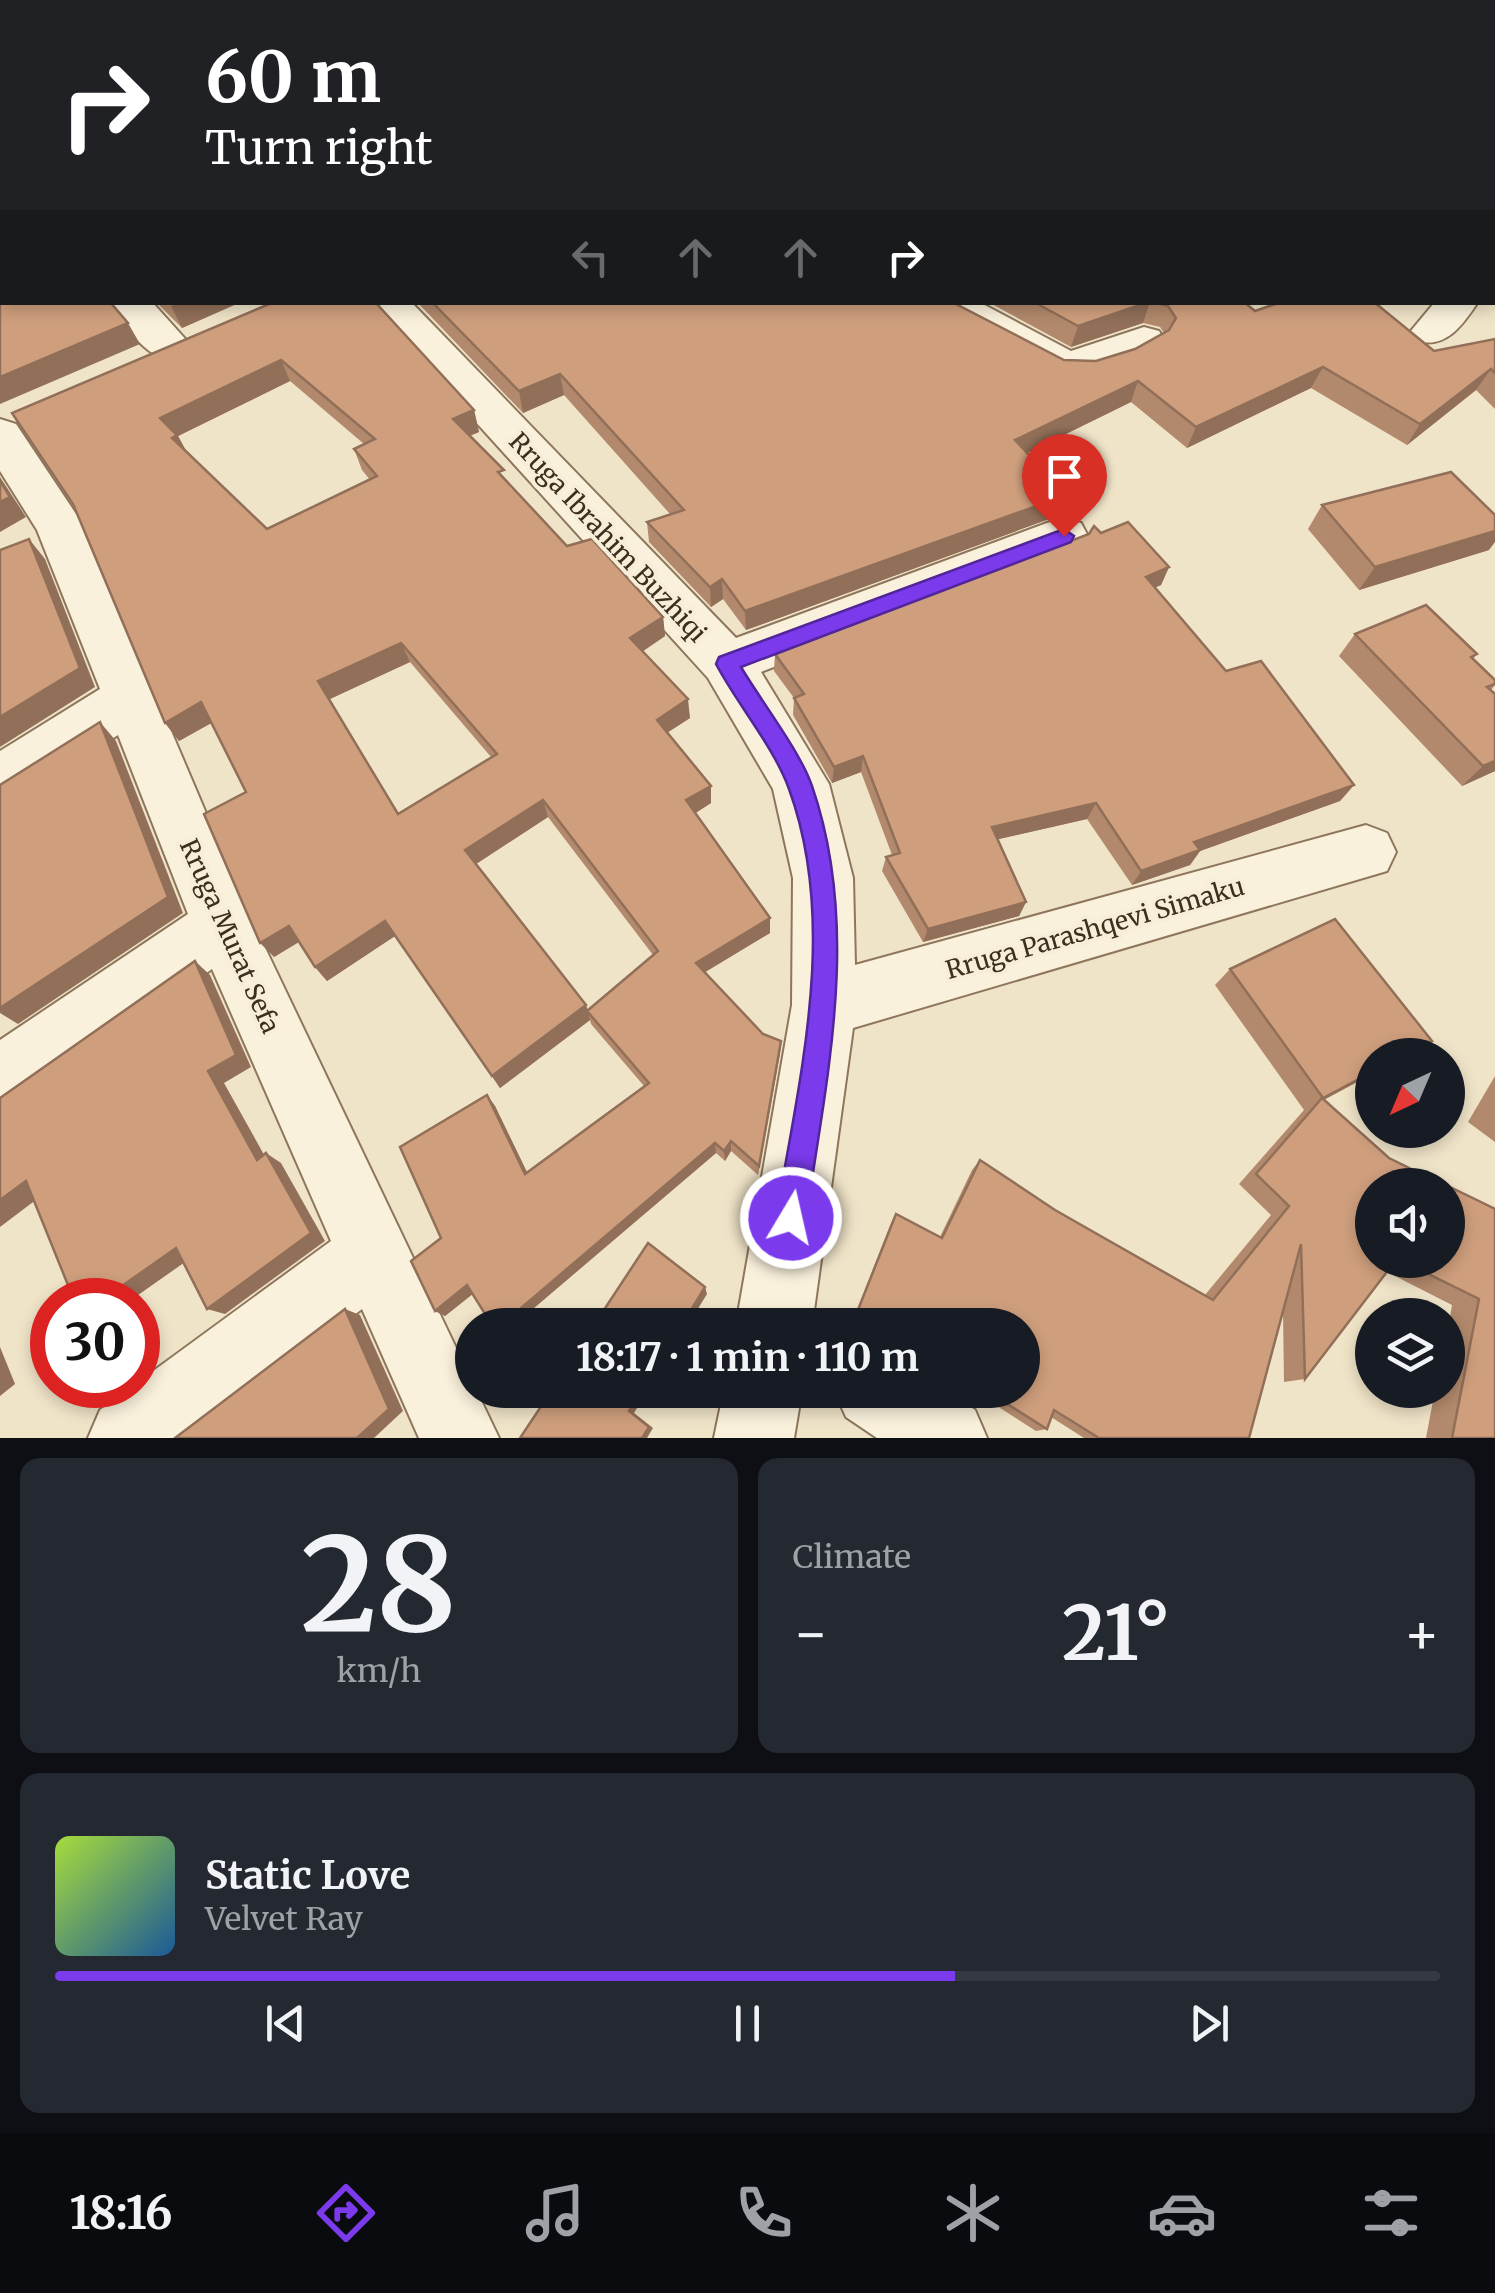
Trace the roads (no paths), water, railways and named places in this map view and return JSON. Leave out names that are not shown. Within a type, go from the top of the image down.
[{"type":"street","points":[[131,305],[175,352]]},
{"type":"street","name":"Rruga Ibrahim Buzhiqi","points":[[390,305],[727,664],[800,784],[824,878],[824,1005],[777,1308]]},
{"type":"street","points":[[953,305],[1063,365],[1082,366],[1144,341]]},
{"type":"street","name":"Rruga Murat Sefa","points":[[12,422],[37,537],[128,699],[223,925],[459,1438]]},
{"type":"street","points":[[727,664],[1064,536]]},
{"type":"street","points":[[0,780],[128,699]]},
{"type":"street","name":"Rruga Parashqevi Simaku","points":[[824,1005],[1366,852]]},
{"type":"street","points":[[0,1080],[223,925]]},
{"type":"street","points":[[128,1438],[374,1254]]},
{"type":"street","points":[[754,1438],[759,1408]]},
{"type":"street","points":[[900,1408],[946,1438]]}]
